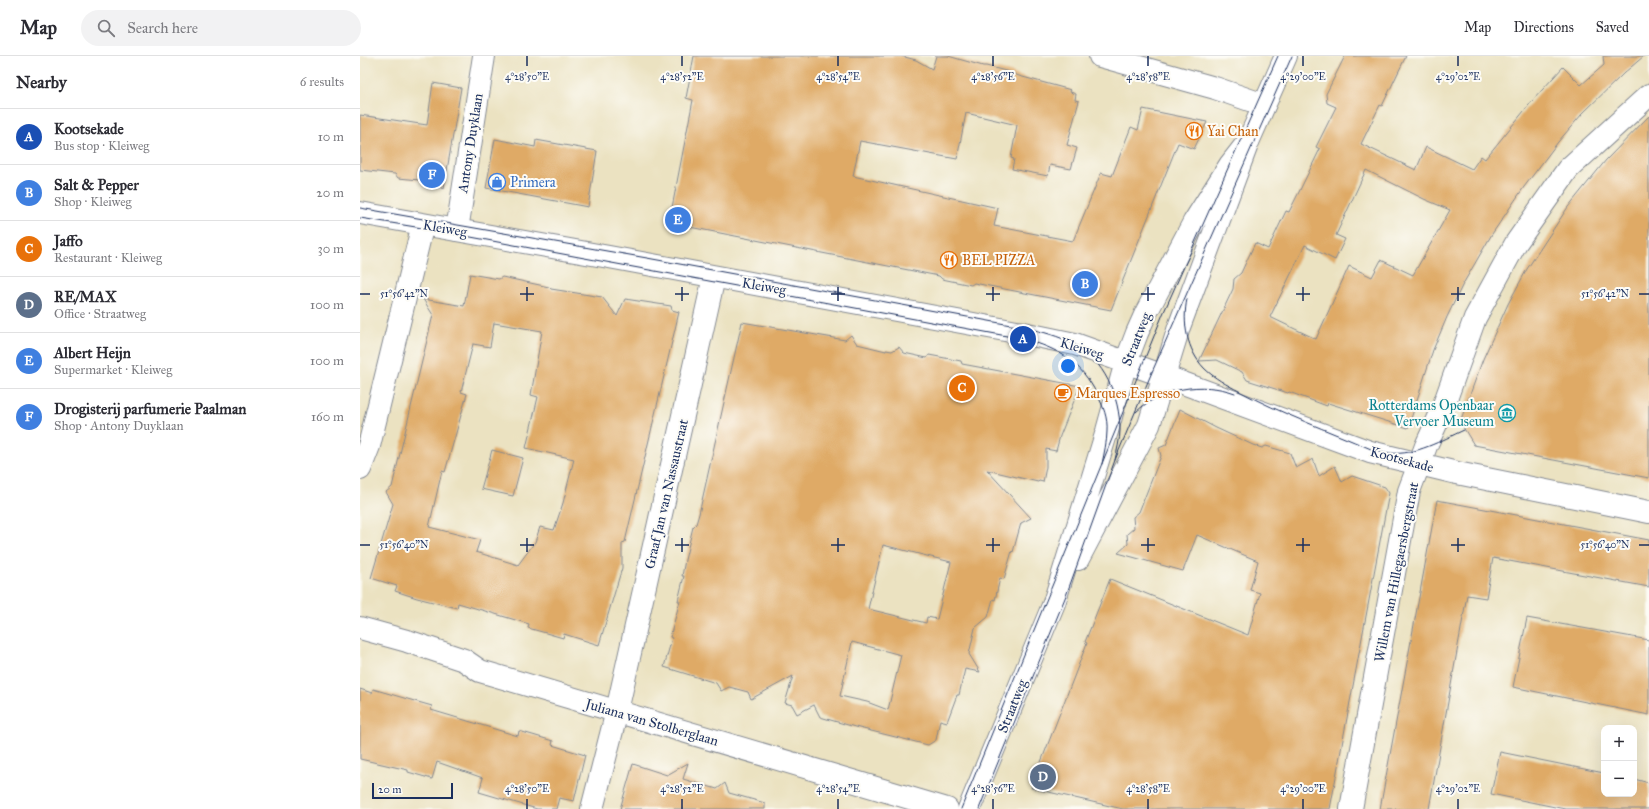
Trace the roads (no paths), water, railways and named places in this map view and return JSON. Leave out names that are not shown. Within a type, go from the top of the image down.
[{"type":"street","name":"Antony Duyklaan","points":[[456,230],[484,56]]},
{"type":"street","points":[[1100,56],[1215,88],[1264,105]]},
{"type":"street","name":"Straatweg","points":[[1054,603],[1149,425],[1179,327],[1248,142],[1286,56]]},
{"type":"street","name":"Willem van Hillegaersbergstraat","points":[[1351,809],[1409,492],[1419,464],[1441,413],[1475,318],[1516,243],[1568,169],[1649,95]]},
{"type":"street","name":"Straatweg","points":[[969,809],[1054,603],[1107,431],[1126,362],[1146,313],[1194,222],[1230,165],[1248,142]]},
{"type":"street","name":"Kleiweg","points":[[360,213],[1027,334],[1075,344],[1164,376]]},
{"type":"street","points":[[360,469],[369,446],[424,224]]},
{"type":"street","name":"Graaf Jan van Nassaustraat","points":[[592,809],[617,712],[714,277]]},
{"type":"street","name":"Kootsekade","points":[[1164,376],[1370,452],[1456,473],[1649,512]]},
{"type":"street","name":"Juliana van Stolberglaan","points":[[360,628],[407,641],[464,660],[480,671],[947,809]]},
{"type":"tram line","points":[[961,809],[1163,314],[1278,56]]},
{"type":"tram line","points":[[979,809],[1067,593],[1115,460],[1152,372],[1292,56]]},
{"type":"tram line","points":[[360,208],[647,258],[1027,328],[1051,334],[1068,341],[1085,351],[1102,370],[1108,381],[1117,405],[1119,417],[1120,438],[1115,460]]},
{"type":"tram line","points":[[360,218],[422,228],[1023,339],[1036,343],[1048,347],[1068,358],[1084,374],[1098,396],[1107,421],[1107,435],[1102,464]]},
{"type":"tram line","points":[[1187,299],[1185,317],[1187,336],[1193,353],[1198,361],[1208,372],[1221,381],[1234,389],[1272,407],[1371,449],[1390,453],[1419,450],[1464,430]]},
{"type":"tram line","points":[[1136,412],[1157,397],[1182,389],[1196,387],[1222,389],[1235,393]]},
{"type":"place","name":"Yai Chan","points":[[1194,131]]},
{"type":"place","name":"Drogisterij parfumerie Paalman","points":[[432,175]]},
{"type":"place","name":"Primera","points":[[497,182]]},
{"type":"place","name":"Albert Heijn","points":[[678,220]]},
{"type":"place","name":"BEL PIZZA","points":[[949,260]]},
{"type":"place","name":"Salt & Pepper","points":[[1085,284]]},
{"type":"place","name":"Kootsekade","points":[[1023,339]]},
{"type":"place","name":"Jaffo","points":[[962,388]]},
{"type":"place","name":"Marques Espresso","points":[[1063,393]]},
{"type":"place","name":"Rotterdams Openbaar Vervoer Museum","points":[[1507,413]]},
{"type":"place","name":"RE/MAX","points":[[1043,777]]}]
